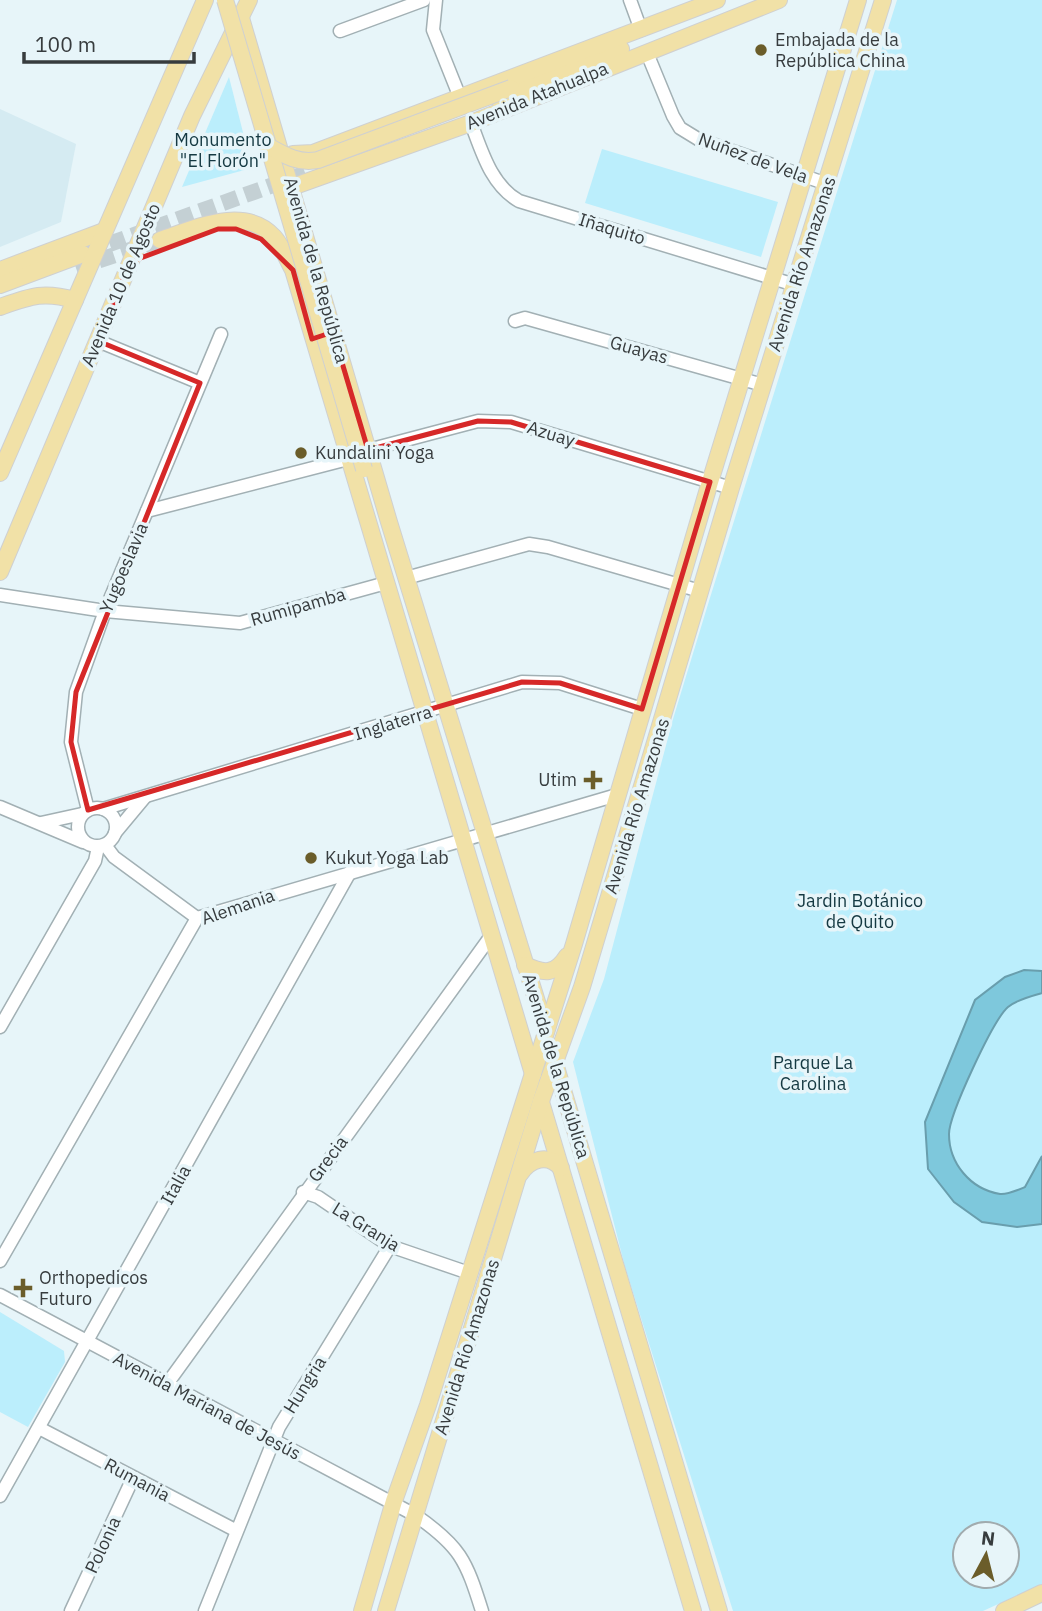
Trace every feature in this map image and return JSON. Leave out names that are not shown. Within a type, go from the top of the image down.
[{"type":"main road","name":"Avenida de la República","points":[[225,0],[273,146],[292,187],[389,522],[555,1062],[719,1611]]},
{"type":"main road","name":"Avenida 10 de Agosto","points":[[0,572],[192,116],[249,0]]},
{"type":"main road","name":"Avenida Atahualpa","points":[[292,187],[471,123],[779,0]]},
{"type":"main road","name":"Avenida Río Amazonas","points":[[362,1611],[394,1503],[574,944],[710,482],[858,0]]},
{"type":"main road","name":"Avenida Río Amazonas","points":[[387,1611],[541,1101],[582,987],[700,591],[883,0]]},
{"type":"main road","name":"Avenida 10 de Agosto","points":[[0,473],[4,452],[75,300],[203,2]]},
{"type":"main road","points":[[273,146],[290,158],[309,162],[318,160],[514,90],[677,26],[712,2]]},
{"type":"main road","name":"Avenida Atahualpa","points":[[273,146],[297,155],[313,153],[459,95],[565,59],[712,2]]},
{"type":"main road","name":"Avenida de la República","points":[[240,18],[364,471],[371,530]]},
{"type":"main road","points":[[514,90],[565,59]]},
{"type":"main road","points":[[514,90],[553,89]]},
{"type":"main road","name":"Avenida Atahualpa","points":[[312,171],[514,90]]},
{"type":"main road","points":[[160,240],[214,223],[246,221],[265,229],[276,239],[293,270]]},
{"type":"main road","points":[[130,262],[145,253],[218,229],[229,228],[261,239],[293,270]]},
{"type":"main road","points":[[0,270],[104,231]]},
{"type":"main road","points":[[0,285],[80,261],[0,295]]},
{"type":"main road","name":"Avenida de la República","points":[[293,270],[693,1611]]},
{"type":"main road","points":[[0,307],[34,295],[50,293],[75,300]]},
{"type":"main road","points":[[307,319],[315,322],[324,320],[327,310]]},
{"type":"main road","points":[[314,347],[319,337],[327,334],[335,339],[338,345]]},
{"type":"main road","name":"Avenida de la República","points":[[364,471],[389,522]]},
{"type":"main road","points":[[525,965],[540,972],[555,970],[574,944]]},
{"type":"main road","points":[[519,1176],[527,1164],[539,1160],[553,1161],[561,1168]]},
{"type":"main road","points":[[1004,1611],[1042,1593]]},
{"type":"street","points":[[340,31],[424,0]]},
{"type":"street","points":[[436,0],[433,30],[459,95]]},
{"type":"street","points":[[630,0],[641,30]]},
{"type":"street","name":"Nuñez de Vela","points":[[647,52],[680,128],[698,139],[827,184]]},
{"type":"street","name":"Iñaquito","points":[[471,123],[493,176],[508,195],[519,201],[795,285]]},
{"type":"street","name":"Guayas","points":[[515,321],[525,318],[763,385]]},
{"type":"street","name":"Yugoeslavia","points":[[85,812],[71,742],[76,692],[105,611],[221,334]]},
{"type":"street","points":[[98,341],[200,383]]},
{"type":"street","name":"Azuay","points":[[368,450],[478,421],[511,422],[732,488]]},
{"type":"street","points":[[147,511],[348,459]]},
{"type":"street","points":[[406,578],[529,544],[548,547],[700,591]]},
{"type":"street","name":"Rumipamba","points":[[0,595],[105,611],[240,623],[386,583]]},
{"type":"street","name":"Inglaterra","points":[[103,809],[425,714],[522,682],[560,683],[642,709]]},
{"type":"street","name":"Alemania","points":[[0,1261],[197,918],[617,795]]},
{"type":"street","points":[[0,1027],[101,846],[115,834],[145,797]]},
{"type":"street","points":[[0,807],[83,842],[101,846],[197,918]]},
{"type":"street","points":[[40,823],[103,809],[114,819],[115,834]]},
{"type":"street","points":[[83,842],[77,828],[85,812]]},
{"type":"street","name":"Italia","points":[[0,1496],[350,872]]},
{"type":"street","name":"Grecia","points":[[167,1384],[303,1192],[491,936]]},
{"type":"street","name":"La Granja","points":[[303,1192],[318,1197],[390,1246],[469,1273]]},
{"type":"street","name":"Hungria","points":[[205,1611],[235,1530],[273,1442],[390,1246]]},
{"type":"street","name":"Avenida Mariana de Jesús","points":[[0,1295],[415,1515],[440,1532],[462,1556],[482,1611]]},
{"type":"street","name":"Rumania","points":[[39,1428],[235,1530]]},
{"type":"street","name":"Polonia","points":[[71,1611],[133,1478]]},
{"type":"highlighted area","points":[[218,229],[236,229],[261,239],[293,270],[312,339],[327,334],[335,339],[368,450],[478,421],[511,422],[710,482],[642,709],[560,683],[522,682],[88,810],[71,742],[76,692],[200,383],[98,341],[130,262]]},
{"type":"shaded area","points":[[0,109],[76,144],[61,222],[0,247]]},
{"type":"shaded area","points":[[1024,970],[1042,971],[1042,993],[1015,1002],[1001,1015],[964,1089],[949,1134],[953,1155],[963,1173],[979,1187],[1000,1194],[1025,1187],[1042,1156],[1042,1224],[1017,1227],[982,1222],[954,1202],[928,1169],[925,1122],[975,1000],[1005,977]]},
{"type":"green space","name":"Parque La Carolina","points":[[897,0],[1042,0],[1042,1584],[983,1611],[733,1611],[625,1267],[573,1062],[604,979],[673,719]]},
{"type":"green space","name":"Monumento \"El Florón\"","points":[[229,77],[252,168],[182,187]]},
{"type":"green space","points":[[602,149],[778,202],[761,257],[585,203]]},
{"type":"green space","points":[[0,1312],[64,1351],[65,1362],[28,1427],[0,1412]]},
{"type":"tunnel","points":[[87,252],[312,171]]},
{"type":"tunnel","points":[[76,268],[160,240]]},
{"type":"place","name":"Embajada de la República China","points":[[761,50]]},
{"type":"place","name":"Kundalini Yoga","points":[[301,453]]},
{"type":"place","name":"Utim","points":[[593,780]]},
{"type":"place","name":"Kukut Yoga Lab","points":[[311,858]]},
{"type":"place","name":"Orthopedicos Futuro","points":[[23,1288]]},
{"type":"park label","name":"Jardin Botánico de Quito","points":[[860,911]]}]
